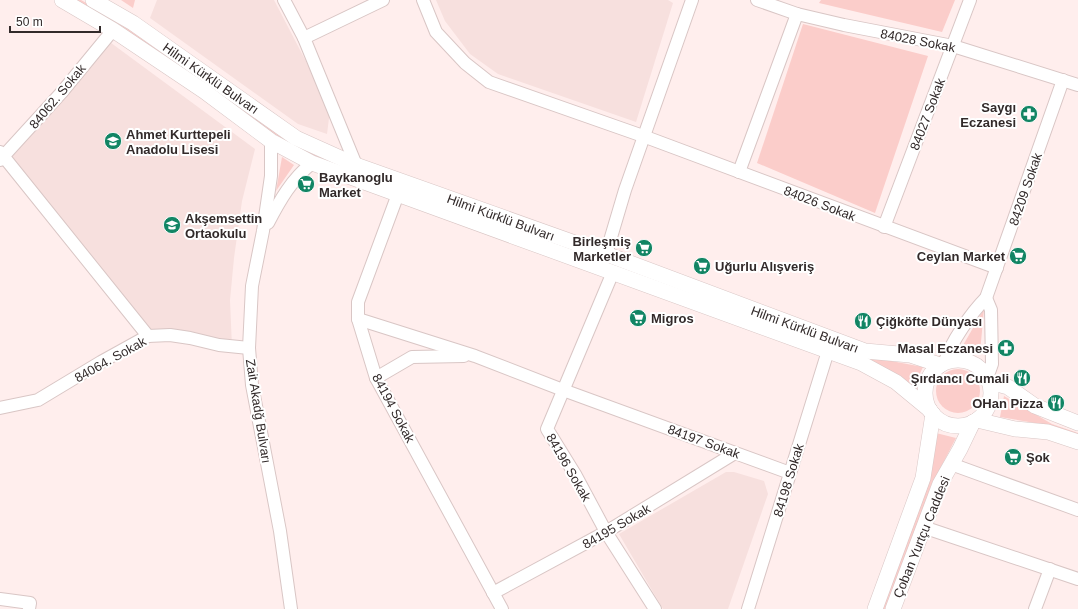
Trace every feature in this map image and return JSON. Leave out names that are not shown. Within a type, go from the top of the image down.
[{"type":"main road","name":"Hilmi Kürklü Bulvarı","points":[[62,0],[113,30],[204,91],[271,141],[312,162],[861,363],[896,382],[932,412]]},
{"type":"main road","name":"Hilmi Kürklü Bulvarı","points":[[93,0],[133,23],[296,138],[356,164],[606,254],[865,351],[910,355],[943,364]]},
{"type":"main road","points":[[957,360],[968,361],[977,366],[988,380],[991,393],[990,403],[985,412],[975,421],[958,426],[947,424],[937,418],[932,412],[926,399],[925,388],[929,377],[943,364],[957,360]]},
{"type":"main road","points":[[988,380],[1008,388],[1035,406],[1078,423]]},
{"type":"main road","name":"Çoban Yurtçu Caddesi","points":[[875,609],[922,478],[932,412]]},
{"type":"main road","points":[[975,421],[1015,430],[1048,432],[1078,442]]},
{"type":"main road","name":"Çoban Yurtçu Caddesi","points":[[893,609],[940,484],[975,421]]},
{"type":"street","points":[[284,0],[304,38],[356,164]]},
{"type":"street","points":[[304,38],[383,0]]},
{"type":"street","name":"84026 Sokak","points":[[423,0],[436,32],[464,63],[489,82],[643,136],[997,268]]},
{"type":"street","points":[[606,254],[643,136],[692,0]]},
{"type":"street","name":"84028 Sokak","points":[[757,0],[797,14],[844,26],[953,46],[1078,86]]},
{"type":"street","name":"84027 Sokak","points":[[884,227],[970,0]]},
{"type":"street","points":[[739,172],[797,14]]},
{"type":"street","name":"84062. Sokak","points":[[1,157],[62,92],[113,30]]},
{"type":"street","name":"84209 Sokak","points":[[986,298],[1063,80]]},
{"type":"street","name":"Zait Akadğ Bulvarı","points":[[271,141],[271,176],[263,231],[252,286],[249,348],[252,385],[280,531],[291,609]]},
{"type":"street","points":[[1,157],[148,336]]},
{"type":"street","points":[[263,231],[282,196],[298,174],[312,162]]},
{"type":"street","name":"84194 Sokak","points":[[398,194],[358,302],[358,319],[376,378],[502,609]]},
{"type":"street","name":"84196 Sokak","points":[[613,272],[547,429],[576,476],[606,532],[655,609]]},
{"type":"street","points":[[943,364],[949,348],[976,308],[986,298],[991,310],[992,364],[988,380]]},
{"type":"street","name":"84197 Sokak","points":[[358,319],[475,356],[563,390],[790,473]]},
{"type":"street","name":"84064. Sokak","points":[[0,408],[38,400],[148,336],[170,335],[219,345],[249,348]]},
{"type":"street","name":"84198 Sokak","points":[[748,609],[828,351]]},
{"type":"street","points":[[376,378],[412,357],[475,356]]},
{"type":"street","name":"84197 Sokak","points":[[735,453],[790,473]]},
{"type":"street","name":"84195 Sokak","points":[[493,593],[606,532],[735,453]]},
{"type":"street","points":[[951,464],[1078,510]]},
{"type":"street","points":[[923,527],[1078,579]]},
{"type":"street","points":[[1035,609],[1050,569]]},
{"type":"street","points":[[0,599],[30,603],[29,609]]},
{"type":"shaded area","points":[[76,0],[81,0],[116,20],[272,129],[870,357],[923,367],[914,386],[869,361],[317,158],[287,143]]},
{"type":"shaded area","points":[[121,0],[135,0],[133,8]]},
{"type":"shaded area","points":[[157,0],[274,0],[330,110],[327,134],[298,124],[150,18]]},
{"type":"shaded area","points":[[436,0],[668,0],[673,3],[636,122],[498,74],[470,54],[445,21]]},
{"type":"shaded area","points":[[821,0],[955,0],[942,32],[819,3]]},
{"type":"shaded area","points":[[803,24],[928,56],[875,213],[757,163]]},
{"type":"shaded area","points":[[107,40],[255,149],[242,201],[234,258],[230,300],[232,347],[146,333],[11,158]]},
{"type":"shaded area","points":[[282,157],[294,165],[276,191]]},
{"type":"shaded area","points":[[984,309],[980,353],[962,347]]},
{"type":"shaded area","points":[[954,369],[962,369],[967,370],[974,375],[979,382],[979,400],[974,407],[967,412],[954,413],[946,410],[939,403],[936,395],[936,387],[939,379],[946,372]]},
{"type":"shaded area","points":[[1004,396],[1052,424],[1078,433],[1078,435],[1052,426],[1000,417]]},
{"type":"shaded area","points":[[936,433],[956,438],[931,486],[887,609],[883,609]]},
{"type":"shaded area","points":[[726,472],[734,472],[764,481],[768,494],[728,609],[663,609],[619,534]]},
{"type":"place","name":"Saygı Eczanesi","points":[[1029,114]]},
{"type":"place","name":"Ahmet Kurttepeli Anadolu Lisesi","points":[[113,141]]},
{"type":"place","name":"Baykanoglu Market","points":[[306,184]]},
{"type":"place","name":"Akşemsettin Ortaokulu","points":[[172,225]]},
{"type":"place","name":"Birleşmiş Marketler","points":[[644,248]]},
{"type":"place","name":"Ceylan Market","points":[[1018,256]]},
{"type":"place","name":"Uğurlu Alışveriş","points":[[702,266]]},
{"type":"place","name":"Migros","points":[[638,318]]},
{"type":"place","name":"Çiğköfte Dünyası","points":[[863,321]]},
{"type":"place","name":"Masal Eczanesi","points":[[1006,348]]},
{"type":"place","name":"Şırdancı Cumali","points":[[1022,378]]},
{"type":"place","name":"OHan Pizza","points":[[1056,403]]},
{"type":"place","name":"Şok","points":[[1013,457]]}]
